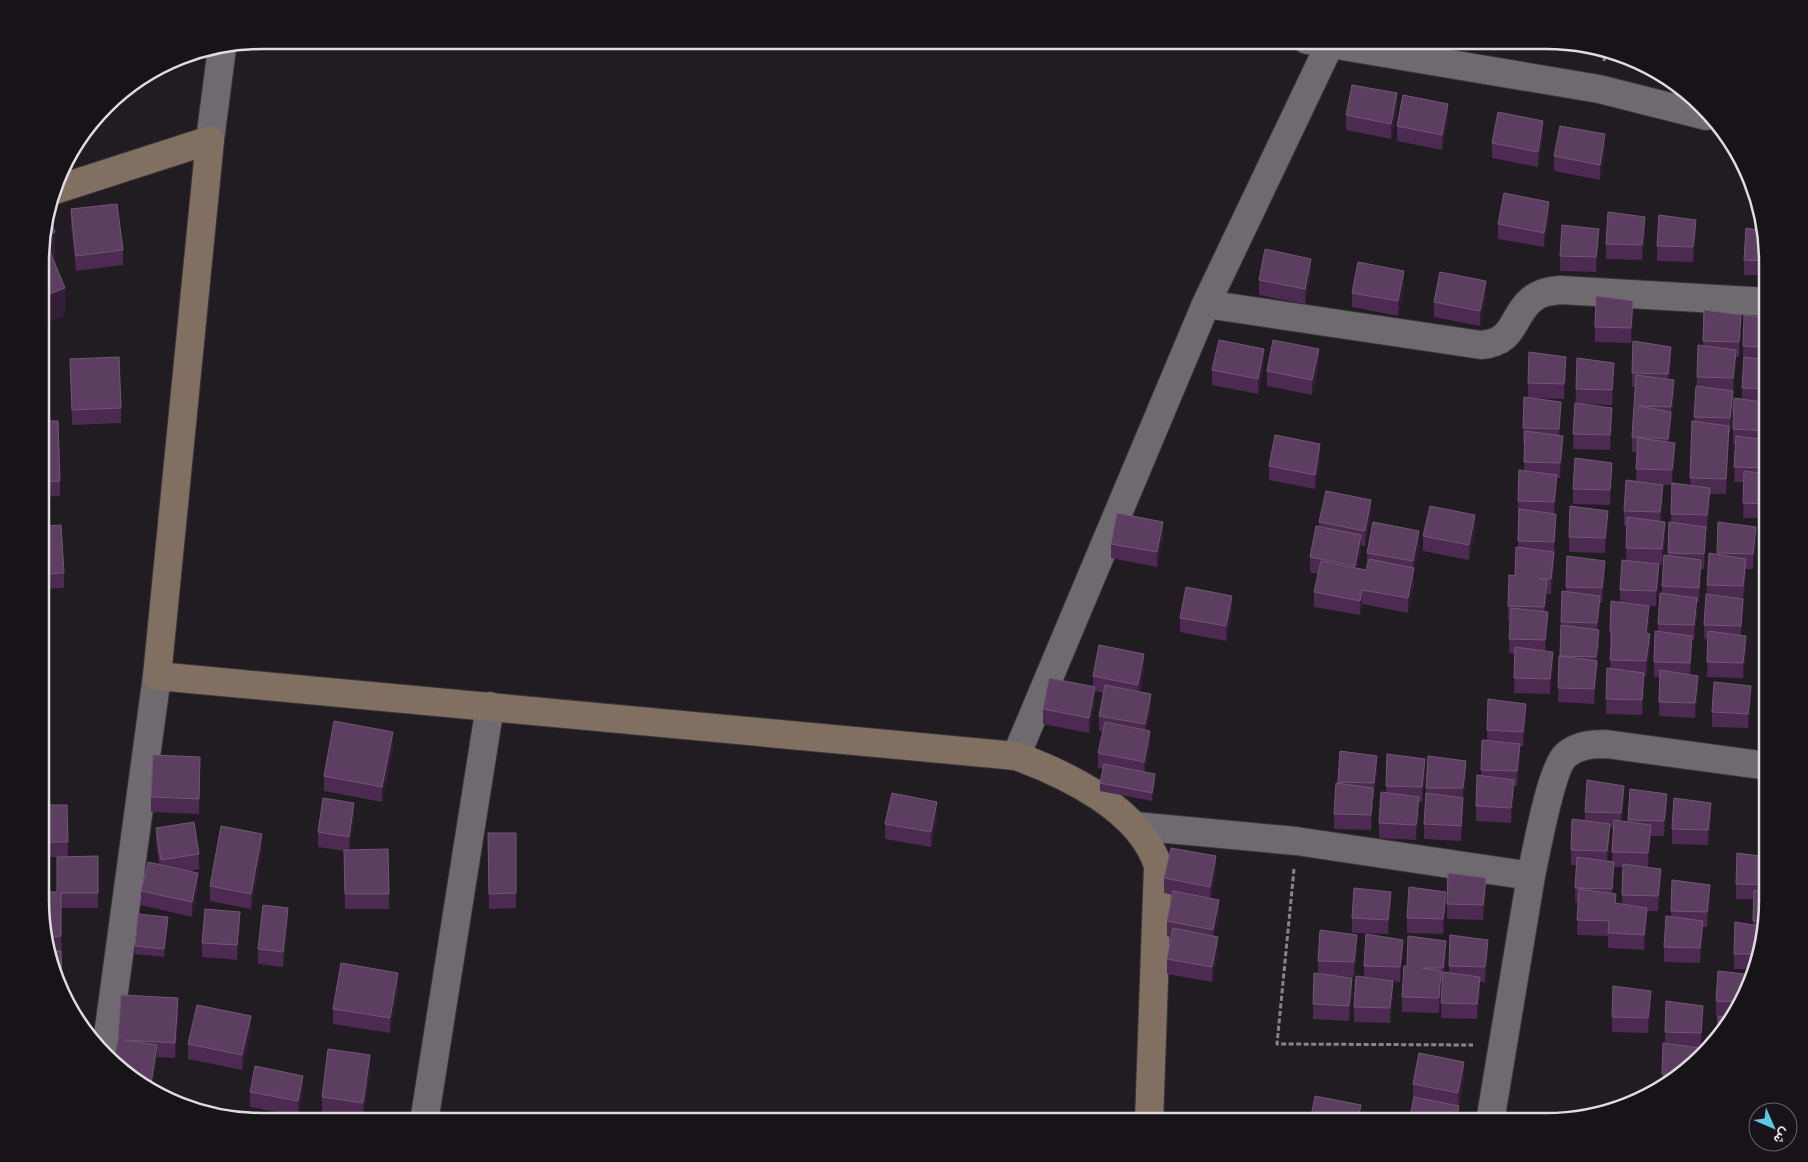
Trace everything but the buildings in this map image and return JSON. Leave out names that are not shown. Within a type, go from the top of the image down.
[{"type":"street","points":[[1016,756],[1315,49]]},
{"type":"street","points":[[1360,49],[1599,89],[1700,115]]},
{"type":"street","points":[[107,1046],[157,676],[210,140],[221,53]]},
{"type":"street","points":[[62,188],[210,140]]},
{"type":"street","points":[[1206,304],[1482,345],[1494,343],[1505,337],[1532,300],[1547,292],[1561,290],[1759,301]]},
{"type":"street","points":[[157,676],[1016,756],[1049,768],[1079,784],[1135,826],[1151,848],[1158,866],[1149,1113]]},
{"type":"street","points":[[425,1113],[490,706]]},
{"type":"street","points":[[1491,1113],[1530,876],[1555,774],[1565,756],[1577,748],[1592,744],[1606,744],[1759,765]]},
{"type":"street","points":[[1135,826],[1296,841],[1530,876]]},
{"type":"path","points":[[1296,841],[1277,1044],[1501,1045]]}]
